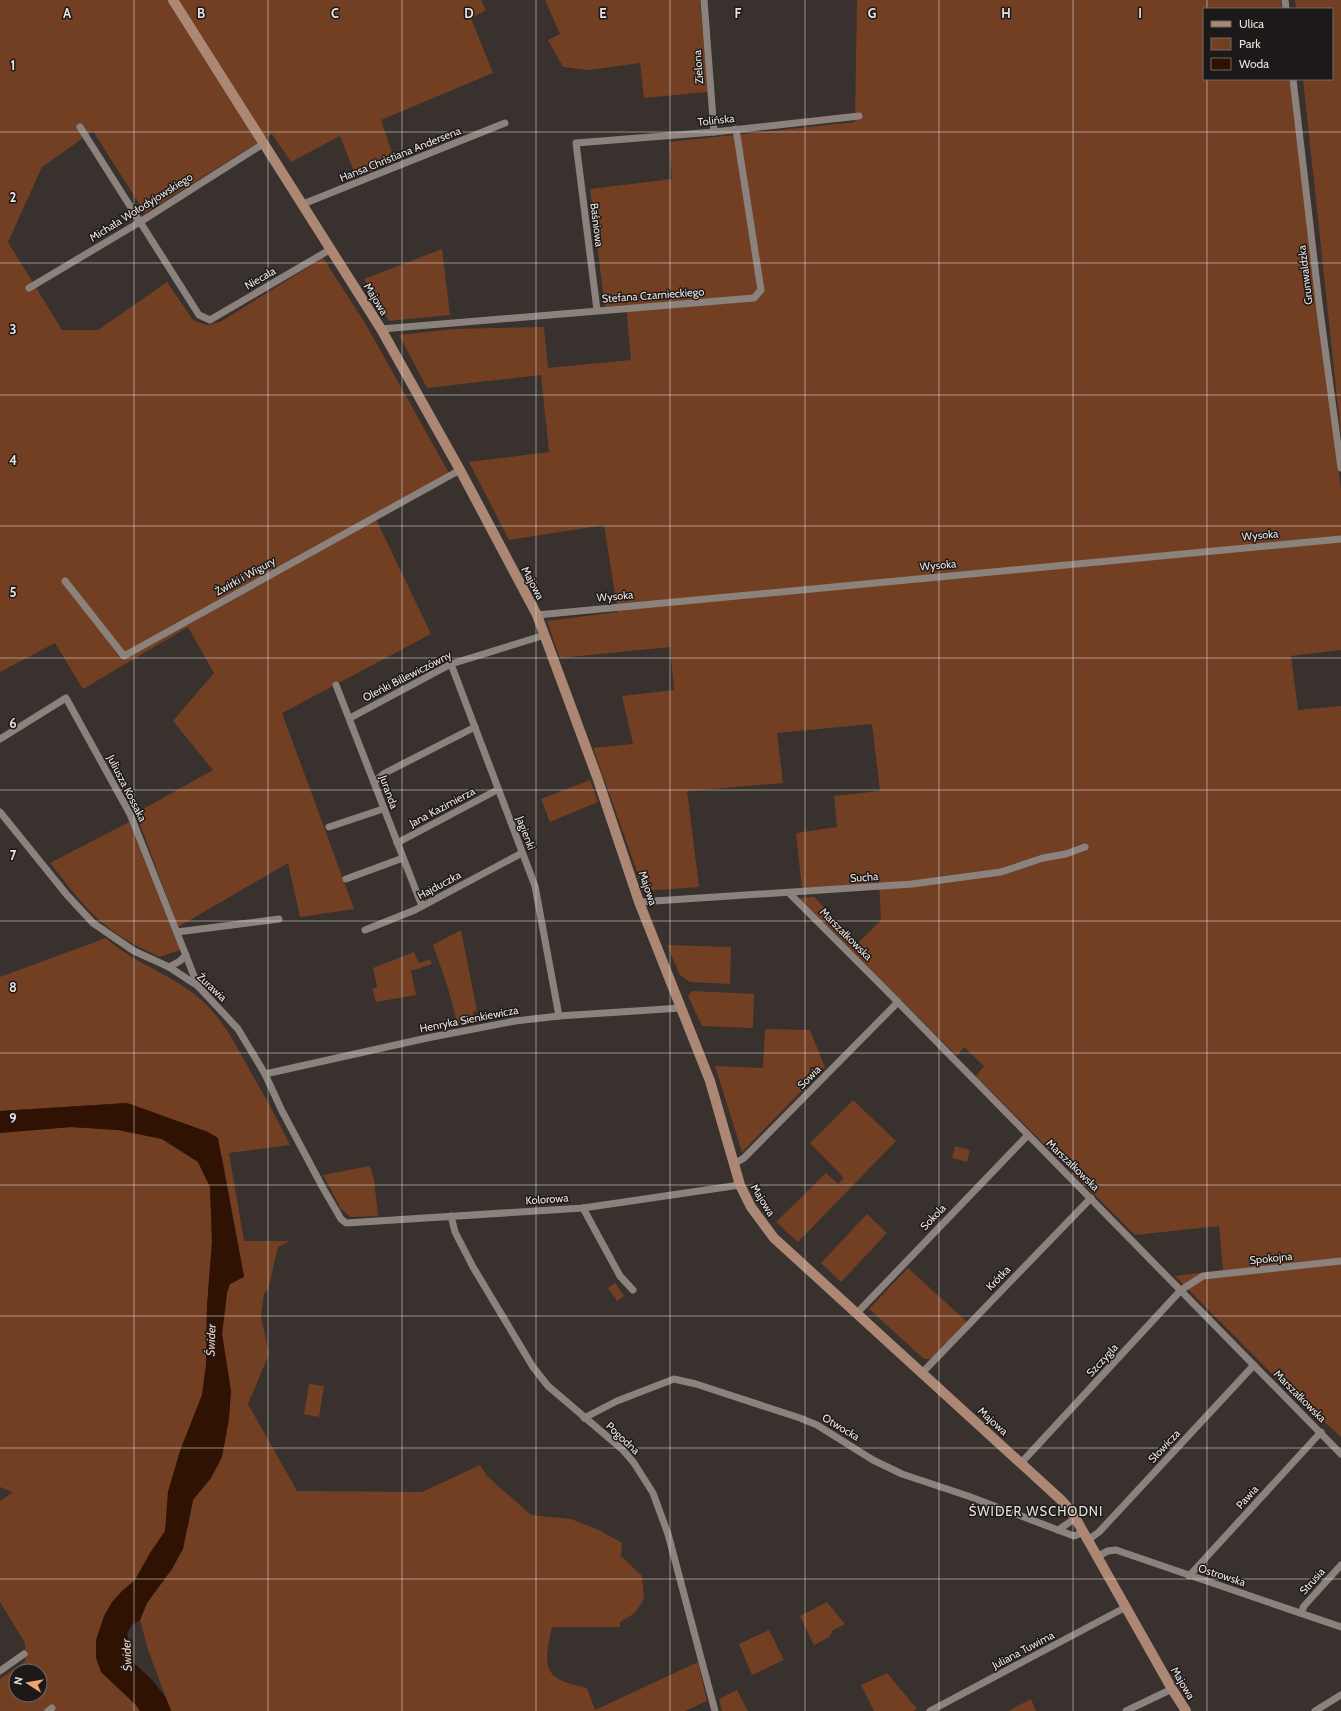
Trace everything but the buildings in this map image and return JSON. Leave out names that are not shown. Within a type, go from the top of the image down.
[{"type":"street","name":"Majowa","points":[[173,0],[381,329],[460,470],[537,615],[597,777],[639,902],[710,1081],[740,1185],[751,1206],[774,1238],[921,1374],[1060,1499],[1076,1518],[1172,1689],[1186,1711]]},
{"type":"street","name":"Zielona","points":[[704,0],[714,132]]},
{"type":"street","name":"Grunwaldzka","points":[[1293,80],[1320,311],[1341,468]]},
{"type":"street","name":"Tolińska","points":[[576,143],[714,132],[859,116]]},
{"type":"street","name":"Hansa Christiana Andersena","points":[[303,204],[505,123]]},
{"type":"street","points":[[80,127],[140,222]]},
{"type":"street","name":"Stefana Czarnieckiego","points":[[381,329],[754,298],[761,290],[736,129]]},
{"type":"street","name":"Baśniowa","points":[[576,143],[597,310]]},
{"type":"street","name":"Michała Wołodyjowskiego","points":[[29,288],[140,222],[263,144]]},
{"type":"street","name":"Niecała","points":[[140,222],[199,315],[210,320],[331,249]]},
{"type":"street","name":"Żwirki i Wigury","points":[[65,581],[124,656],[460,470]]},
{"type":"street","name":"Wysoka","points":[[537,615],[1341,539]]},
{"type":"street","name":"Oleńki Billewiczówny","points":[[350,718],[452,664],[545,635]]},
{"type":"street","name":"Jagienki","points":[[452,664],[497,790],[534,886],[559,1016]]},
{"type":"street","name":"Juranda","points":[[336,685],[422,906]]},
{"type":"street","name":"Juliusza Kossaka","points":[[0,739],[66,698],[130,814],[198,986]]},
{"type":"street","points":[[374,782],[385,773],[474,727]]},
{"type":"street","name":"Jana Kazimierza","points":[[397,843],[497,790]]},
{"type":"street","points":[[329,827],[383,809]]},
{"type":"street","name":"Żurawia","points":[[0,812],[67,896],[93,923],[134,950],[169,967],[198,986],[238,1029],[265,1074],[282,1111],[335,1211],[346,1223],[353,1224]]},
{"type":"street","name":"Sucha","points":[[639,902],[912,884],[1001,872],[1043,858],[1066,854],[1086,847]]},
{"type":"street","name":"Hajduczka","points":[[365,930],[422,906],[522,853]]},
{"type":"street","points":[[346,879],[403,858]]},
{"type":"street","name":"Marszałkowska","points":[[789,893],[898,1002],[1027,1136],[1091,1198],[1341,1454]]},
{"type":"street","points":[[177,932],[279,919]]},
{"type":"street","points":[[169,967],[180,961],[186,955]]},
{"type":"street","name":"Sowia","points":[[734,1164],[744,1158],[898,1002]]},
{"type":"street","name":"Henryka Sienkiewicza","points":[[265,1074],[427,1038],[515,1021],[559,1016],[681,1008]]},
{"type":"street","name":"Sokola","points":[[856,1314],[1027,1136]]},
{"type":"street","name":"Kolorowa","points":[[353,1224],[583,1208],[740,1185]]},
{"type":"street","name":"Krótka","points":[[921,1374],[1091,1198]]},
{"type":"street","points":[[583,1208],[620,1276],[633,1290]]},
{"type":"street","name":"Pogodna","points":[[451,1216],[455,1232],[473,1267],[533,1368],[548,1386],[623,1450],[634,1463],[653,1493],[668,1534],[715,1711]]},
{"type":"street","name":"Spokojna","points":[[1203,1276],[1341,1261]]},
{"type":"street","name":"Szczygla","points":[[1021,1463],[1181,1290],[1203,1276]]},
{"type":"street","name":"Słowicza","points":[[1086,1536],[1099,1532],[1254,1365]]},
{"type":"street","name":"Otwocka","points":[[584,1418],[617,1401],[674,1379],[696,1384],[817,1425],[873,1460],[902,1474],[968,1496],[1074,1536],[1086,1536]]},
{"type":"street","name":"Pawia","points":[[1190,1576],[1321,1432]]},
{"type":"street","points":[[1058,1530],[1076,1518]]},
{"type":"street","name":"Ostrowska","points":[[1098,1556],[1108,1551],[1116,1550],[1341,1627]]},
{"type":"street","name":"Strusia","points":[[1301,1613],[1304,1606],[1341,1565]]},
{"type":"street","name":"Juliana Tuwima","points":[[930,1711],[1126,1607]]},
{"type":"street","points":[[0,1671],[24,1654]]},
{"type":"street","points":[[1126,1711],[1172,1689]]},
{"type":"street","points":[[1315,1711],[1341,1695]]},
{"type":"green space","points":[[0,0],[481,0],[486,10],[471,18],[493,73],[381,120],[395,162],[356,177],[340,136],[291,162],[272,134],[145,213],[93,131],[42,167],[8,242],[62,330],[98,330],[167,282],[193,320],[207,325],[220,322],[323,258],[365,323],[449,473],[374,515],[431,634],[282,713],[354,909],[300,917],[288,863],[178,927],[136,813],[213,770],[173,721],[214,673],[188,627],[83,689],[55,643],[0,672]]},
{"type":"green space","points":[[545,0],[700,0],[708,92],[644,98],[640,63],[589,70],[563,67],[548,40],[560,34]]},
{"type":"green space","points":[[857,0],[1281,0],[1282,8],[1203,8],[1203,80],[1290,80],[1341,489],[1341,650],[1291,656],[1298,710],[1341,706],[1341,1437],[1274,1376],[1175,1276],[1223,1270],[1219,1226],[1135,1235],[976,1076],[984,1066],[964,1047],[957,1056],[799,898],[814,897],[858,943],[881,920],[879,882],[802,889],[796,833],[837,827],[834,796],[880,791],[872,724],[777,733],[783,783],[687,791],[699,887],[644,891],[593,748],[633,744],[622,696],[674,690],[670,647],[560,658],[547,621],[618,612],[604,525],[509,540],[469,462],[549,452],[541,375],[427,388],[399,335],[453,329],[544,327],[548,368],[631,360],[626,305],[605,307],[590,189],[672,179],[669,142],[855,122]]},
{"type":"green space","points":[[1295,0],[1341,0],[1341,435],[1303,80],[1333,80],[1333,8],[1296,8]]},
{"type":"green space","points":[[442,249],[450,315],[389,321],[364,279]]},
{"type":"green space","points":[[590,780],[598,802],[550,822],[541,799]]},
{"type":"green space","points":[[129,822],[180,950],[160,957],[130,942],[101,922],[80,901],[50,863]]},
{"type":"green space","points":[[461,930],[477,1011],[473,1012],[475,1023],[458,1026],[448,988],[433,945]]},
{"type":"green space","points":[[106,938],[137,960],[193,993],[221,1021],[273,1111],[290,1145],[229,1153],[244,1241],[290,1241],[278,1247],[268,1290],[264,1293],[261,1317],[269,1354],[248,1404],[297,1491],[422,1492],[480,1465],[487,1476],[531,1515],[571,1519],[599,1530],[622,1543],[621,1556],[642,1576],[644,1599],[635,1613],[620,1622],[620,1627],[552,1627],[547,1653],[547,1662],[549,1670],[554,1676],[572,1684],[587,1688],[595,1710],[698,1662],[707,1701],[685,1711],[171,1711],[148,1650],[140,1620],[147,1603],[157,1589],[188,1527],[193,1500],[200,1490],[231,1391],[222,1334],[227,1293],[230,1284],[244,1276],[222,1157],[208,1132],[127,1103],[0,1111],[0,977]]},
{"type":"green space","points":[[667,945],[731,947],[730,984],[690,982],[680,975]]},
{"type":"green space","points":[[414,952],[419,963],[430,959],[432,964],[411,971],[416,995],[376,1002],[372,989],[377,987],[373,968]]},
{"type":"green space","points":[[692,991],[754,994],[753,1028],[702,1026],[688,996]]},
{"type":"green space","points":[[765,1029],[810,1030],[825,1067],[742,1152],[715,1066],[763,1068]]},
{"type":"green space","points":[[853,1100],[896,1141],[798,1242],[776,1222],[826,1173],[838,1184],[844,1178],[810,1143]]},
{"type":"green space","points":[[71,1127],[118,1130],[162,1139],[198,1162],[210,1187],[212,1241],[207,1306],[206,1365],[202,1395],[180,1451],[168,1492],[166,1531],[150,1553],[135,1580],[122,1591],[101,1672],[136,1705],[140,1711],[0,1711],[0,1679],[8,1673],[8,1703],[48,1703],[48,1663],[22,1663],[25,1661],[25,1643],[0,1602],[0,1501],[13,1492],[0,1487],[0,1133]]},
{"type":"green space","points":[[955,1146],[970,1150],[967,1162],[952,1158]]},
{"type":"green space","points":[[370,1166],[374,1180],[378,1216],[351,1217],[341,1209],[323,1175]]},
{"type":"green space","points":[[867,1214],[887,1233],[841,1282],[821,1263]]},
{"type":"green space","points":[[908,1268],[967,1322],[933,1359],[924,1359],[869,1309]]},
{"type":"green space","points":[[615,1283],[624,1296],[617,1301],[608,1288]]},
{"type":"green space","points":[[309,1384],[324,1386],[319,1417],[304,1414]]},
{"type":"green space","points":[[827,1602],[845,1624],[833,1630],[829,1637],[814,1645],[800,1616]]},
{"type":"green space","points":[[769,1630],[784,1660],[752,1675],[739,1644]]},
{"type":"green space","points":[[887,1673],[917,1709],[913,1711],[874,1711],[861,1685]]},
{"type":"green space","points":[[737,1690],[748,1711],[722,1711],[719,1699]]},
{"type":"green space","points":[[1031,1699],[1036,1711],[1008,1711]]},
{"type":"water","name":"Świder","points":[[127,1103],[208,1132],[218,1138],[244,1277],[230,1284],[227,1293],[222,1334],[231,1391],[229,1419],[222,1457],[211,1478],[193,1500],[183,1549],[172,1569],[147,1603],[140,1620],[132,1625],[127,1633],[133,1662],[153,1681],[166,1698],[171,1711],[140,1711],[136,1705],[101,1672],[96,1658],[96,1640],[104,1616],[112,1602],[135,1580],[150,1553],[165,1531],[168,1492],[180,1451],[202,1395],[206,1365],[207,1306],[212,1241],[210,1187],[198,1162],[162,1139],[118,1130],[71,1127],[0,1133],[0,1111]]},
{"type":"district","name":"ŚWIDER WSCHODNI","points":[[1036,1511]]}]
